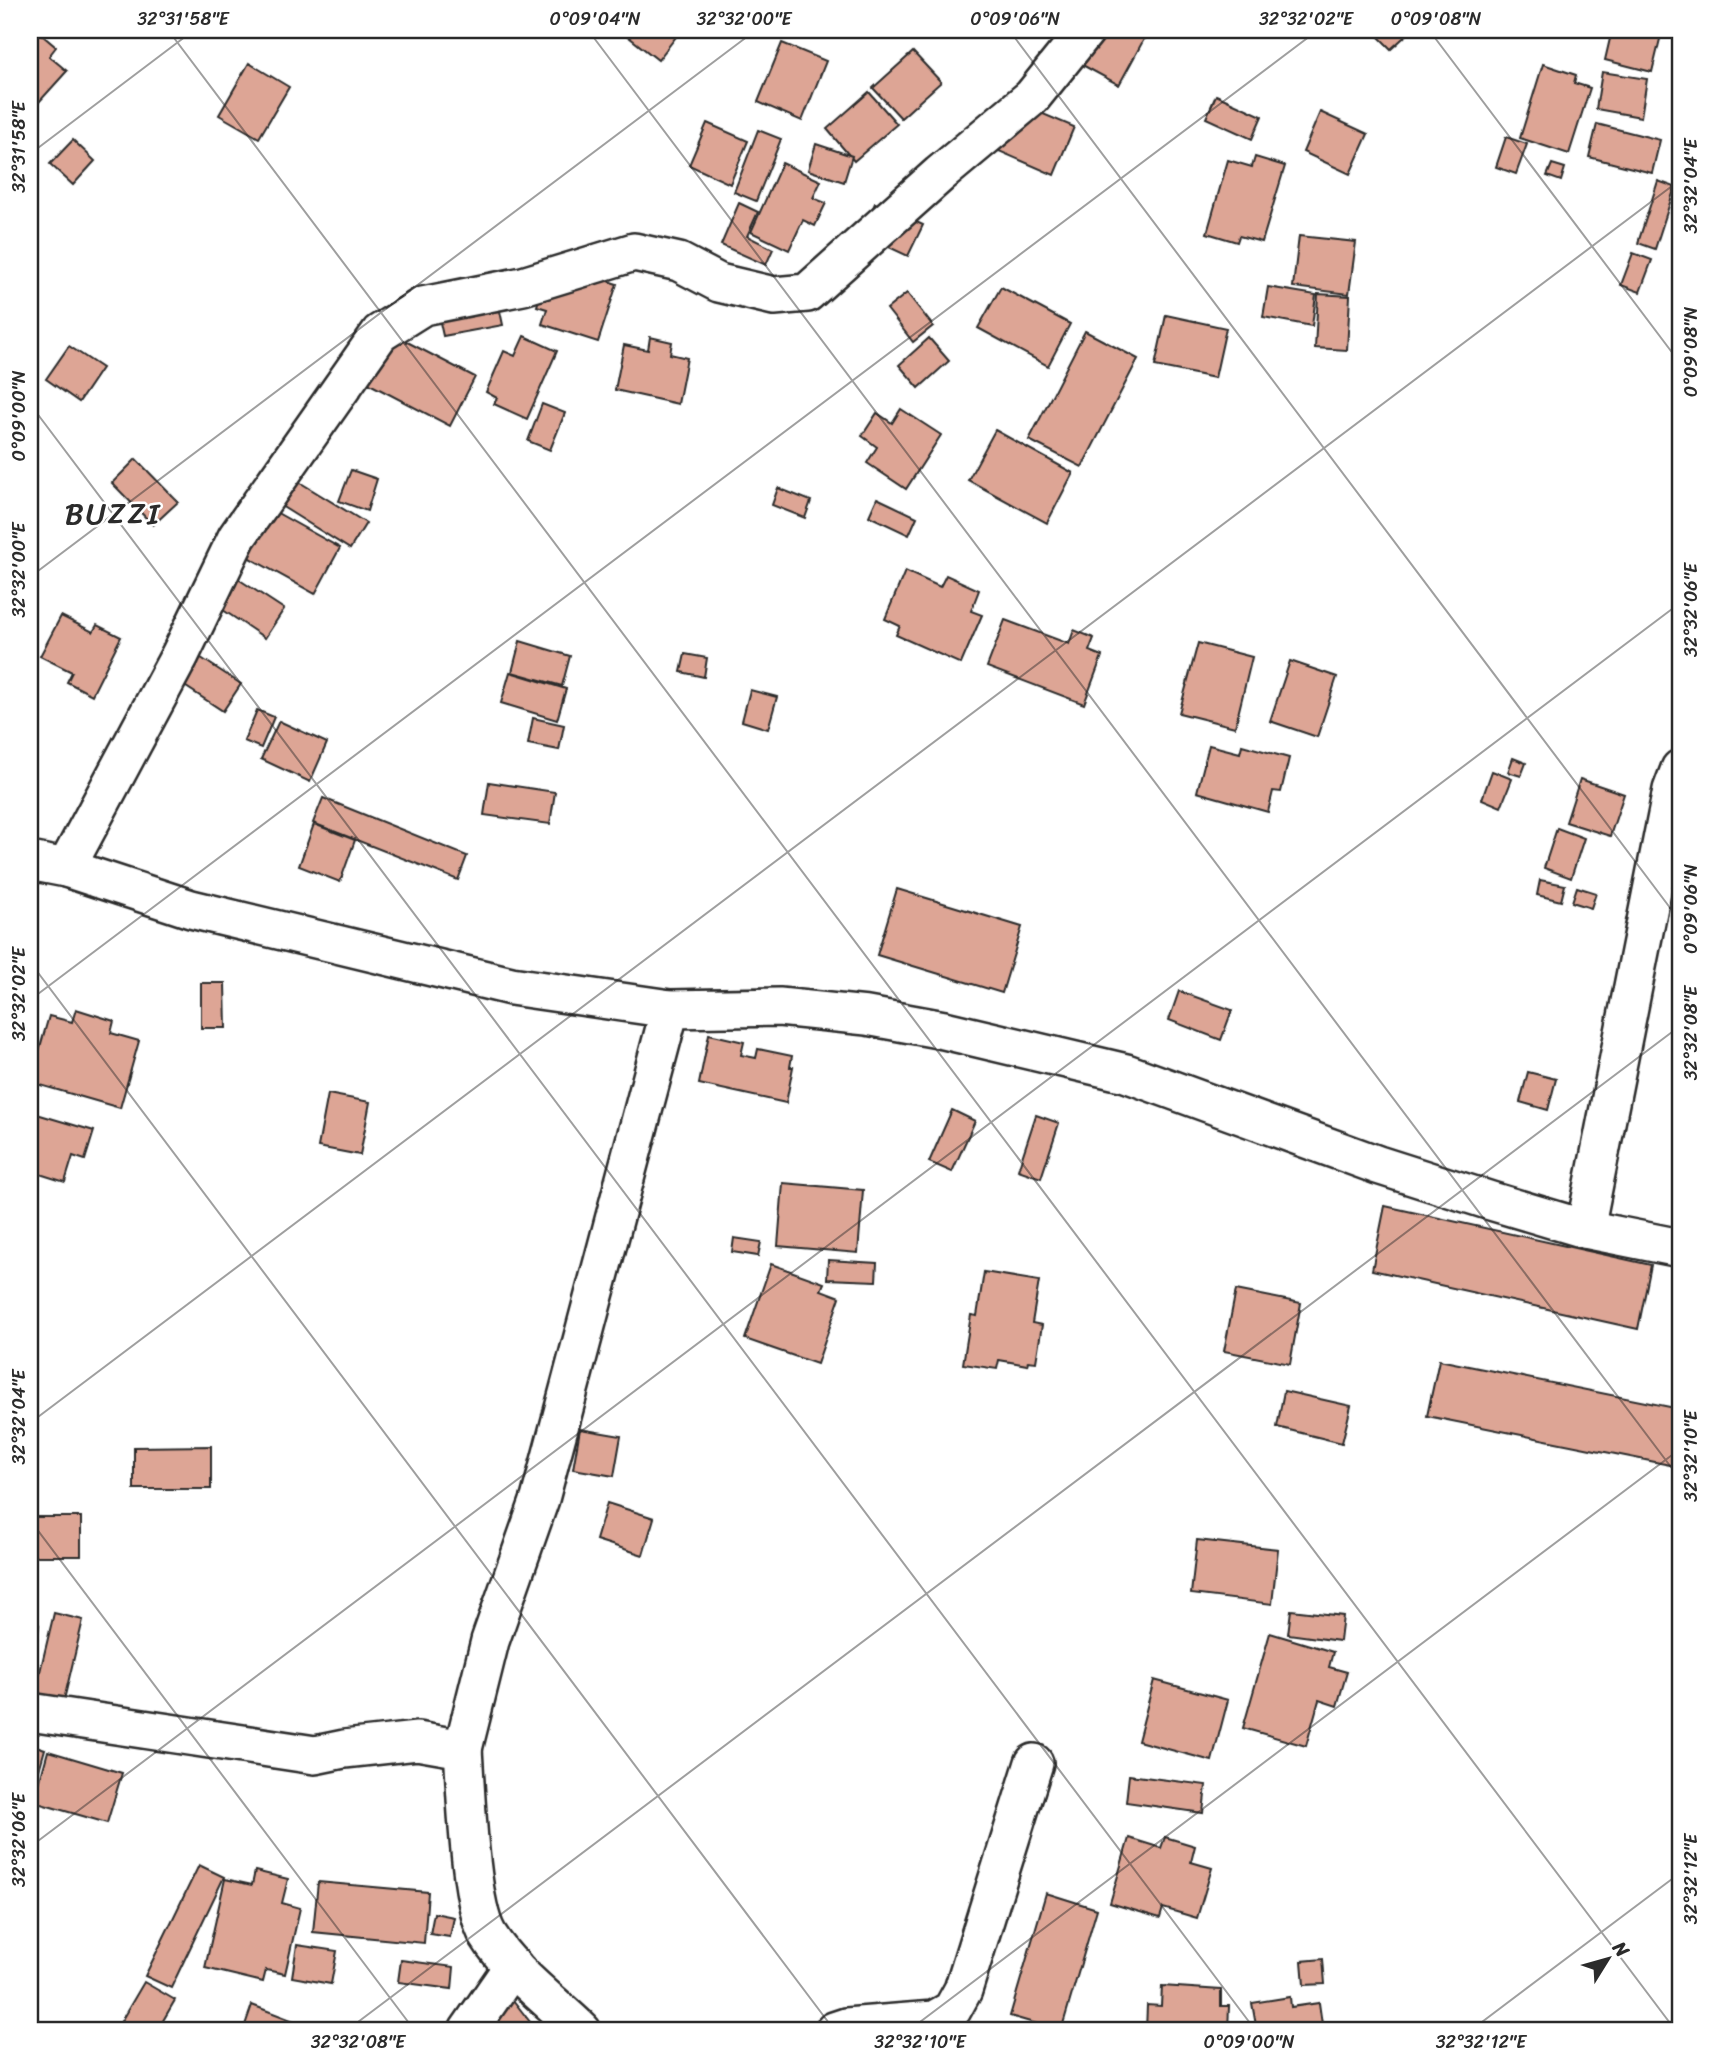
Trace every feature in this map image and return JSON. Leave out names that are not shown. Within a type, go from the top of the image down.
[{"type":"street","points":[[66,868],[180,655],[237,537],[380,333],[423,306],[523,286],[634,252],[679,262],[719,283],[774,296],[807,293],[1032,97],[1086,30]]},
{"type":"street","points":[[1585,1229],[1669,803],[1680,769]]},
{"type":"street","points":[[30,861],[66,868],[191,909],[510,986],[670,1009],[779,1007],[867,1016],[944,1030],[1126,1073],[1378,1165],[1585,1229],[1680,1248]]},
{"type":"street","points":[[582,2031],[513,1966],[487,1933],[474,1883],[463,1749],[490,1641],[540,1499],[670,1009]]},
{"type":"street","points":[[30,1712],[315,1755],[416,1741],[463,1749]]},
{"type":"street","points":[[834,2031],[846,2027],[934,2020],[952,2010],[963,1990],[1034,1763]]},
{"type":"street","points":[[468,2031],[513,1966]]},
{"type":"building","points":[[30,30],[36,30],[56,47],[49,56],[67,71],[30,112]]},
{"type":"building","points":[[620,30],[675,30],[679,33],[658,60]]},
{"type":"building","points":[[1093,30],[1149,30],[1119,85],[1075,61]]},
{"type":"building","points":[[1372,30],[1412,30],[1391,49]]},
{"type":"building","points":[[1612,30],[1641,30],[1661,35],[1652,72],[1605,60]]},
{"type":"building","points":[[782,43],[826,61],[802,121],[758,102]]},
{"type":"building","points":[[913,52],[941,82],[901,118],[873,88]]},
{"type":"building","points":[[249,63],[289,87],[259,138],[219,115]]},
{"type":"building","points":[[1543,64],[1576,75],[1574,83],[1590,88],[1569,154],[1520,138]]},
{"type":"building","points":[[1602,72],[1647,79],[1641,117],[1596,109]]},
{"type":"building","points":[[869,92],[897,124],[854,161],[827,129]]},
{"type":"building","points":[[1216,95],[1262,116],[1252,139],[1206,118]]},
{"type":"building","points":[[1003,97],[1074,127],[1054,175],[983,144]]},
{"type":"building","points":[[1320,112],[1368,134],[1350,174],[1303,152]]},
{"type":"building","points":[[707,123],[748,141],[730,184],[689,165]]},
{"type":"building","points":[[1597,124],[1660,140],[1652,173],[1589,157]]},
{"type":"building","points":[[758,130],[781,139],[756,201],[734,192]]},
{"type":"building","points":[[1506,137],[1527,144],[1516,174],[1496,167]]},
{"type":"building","points":[[73,140],[95,161],[73,185],[50,164]]},
{"type":"building","points":[[816,144],[852,156],[844,182],[808,170]]},
{"type":"building","points":[[1255,157],[1285,166],[1262,242],[1239,236],[1237,242],[1207,233],[1228,160],[1252,167]]},
{"type":"building","points":[[782,163],[821,181],[813,198],[826,203],[815,226],[803,220],[789,250],[751,232]]},
{"type":"building","points":[[1552,164],[1565,168],[1561,181],[1547,176]]},
{"type":"building","points":[[1658,181],[1675,187],[1655,249],[1638,243]]},
{"type":"building","points":[[739,203],[758,212],[747,236],[773,249],[766,265],[721,245]]},
{"type":"building","points":[[875,203],[923,225],[908,256],[861,234]]},
{"type":"building","points":[[1299,236],[1356,242],[1349,294],[1293,287]]},
{"type":"building","points":[[1633,253],[1652,260],[1640,292],[1621,285]]},
{"type":"building","points":[[560,266],[617,284],[598,342],[542,324],[547,309],[537,306],[545,280]]},
{"type":"building","points":[[1001,287],[1070,324],[1048,366],[978,328]]},
{"type":"building","points":[[1268,287],[1316,295],[1312,326],[1263,317]]},
{"type":"building","points":[[907,293],[933,326],[913,342],[887,309]]},
{"type":"building","points":[[1318,294],[1350,296],[1347,350],[1315,348]]},
{"type":"building","points":[[497,297],[503,325],[443,336],[437,309]]},
{"type":"building","points":[[1166,315],[1226,328],[1215,378],[1155,366]]},
{"type":"building","points":[[386,331],[475,377],[450,426],[360,379]]},
{"type":"building","points":[[1085,331],[1138,359],[1082,467],[1029,440]]},
{"type":"building","points":[[524,336],[557,351],[527,419],[494,404],[497,398],[486,392],[504,351],[515,356]]},
{"type":"building","points":[[650,337],[672,342],[670,354],[687,358],[678,404],[615,390],[624,345],[648,350]]},
{"type":"building","points":[[929,338],[949,361],[919,388],[899,365]]},
{"type":"building","points":[[69,346],[102,368],[79,402],[46,379]]},
{"type":"building","points":[[542,404],[565,413],[550,450],[528,441]]},
{"type":"building","points":[[901,409],[941,435],[906,489],[867,463],[877,447],[862,436],[877,413],[892,423]]},
{"type":"building","points":[[995,430],[1073,473],[1047,523],[968,480]]},
{"type":"building","points":[[136,459],[178,502],[153,525],[112,483]]},
{"type":"building","points":[[351,470],[377,479],[367,511],[339,501]]},
{"type":"building","points":[[296,480],[366,523],[350,549],[281,506]]},
{"type":"building","points":[[778,488],[811,501],[805,518],[772,505]]},
{"type":"building","points":[[877,498],[917,517],[909,535],[869,516]]},
{"type":"building","points":[[263,505],[340,548],[315,594],[237,551]]},
{"type":"building","points":[[905,571],[940,587],[946,575],[979,590],[971,611],[982,615],[961,664],[896,635],[900,626],[885,619]]},
{"type":"building","points":[[232,575],[284,609],[265,638],[214,604]]},
{"type":"building","points":[[61,616],[93,632],[97,625],[121,637],[92,695],[67,682],[72,672],[40,656]]},
{"type":"building","points":[[1005,620],[1069,644],[1074,630],[1094,638],[1089,651],[1102,656],[1084,704],[987,667]]},
{"type":"building","points":[[520,641],[570,656],[562,686],[512,672]]},
{"type":"building","points":[[1198,643],[1252,657],[1235,727],[1179,713]]},
{"type":"building","points":[[195,654],[241,684],[223,711],[177,681]]},
{"type":"building","points":[[685,654],[707,658],[704,677],[681,672]]},
{"type":"building","points":[[1290,661],[1337,677],[1317,737],[1270,721]]},
{"type":"building","points":[[510,672],[566,689],[557,720],[501,703]]},
{"type":"building","points":[[750,690],[777,697],[768,729],[742,721]]},
{"type":"building","points":[[257,710],[274,717],[261,748],[244,741]]},
{"type":"building","points":[[533,718],[564,725],[559,750],[528,744]]},
{"type":"building","points":[[279,721],[327,743],[310,782],[261,759]]},
{"type":"building","points":[[1209,745],[1240,753],[1242,745],[1289,758],[1281,792],[1273,791],[1268,812],[1197,792]]},
{"type":"building","points":[[1513,758],[1526,763],[1521,776],[1508,772]]},
{"type":"building","points":[[1492,771],[1512,779],[1501,807],[1482,799]]},
{"type":"building","points":[[1580,779],[1624,794],[1610,836],[1566,822]]},
{"type":"building","points":[[489,782],[555,792],[550,824],[484,815]]},
{"type":"building","points":[[323,798],[467,856],[458,880],[313,823]]},
{"type":"building","points":[[314,824],[355,840],[340,882],[299,866]]},
{"type":"building","points":[[1557,828],[1584,838],[1571,878],[1544,868]]},
{"type":"building","points":[[1540,880],[1565,885],[1561,901],[1537,895]]},
{"type":"building","points":[[1577,887],[1596,893],[1591,908],[1572,902]]},
{"type":"building","points":[[897,889],[1022,927],[1002,993],[877,955]]},
{"type":"building","points":[[201,983],[225,983],[226,1028],[201,1028]]},
{"type":"building","points":[[1179,991],[1232,1010],[1221,1040],[1169,1020]]},
{"type":"building","points":[[76,1009],[114,1021],[111,1033],[139,1041],[120,1108],[30,1082],[49,1016],[72,1022]]},
{"type":"building","points":[[709,1034],[744,1042],[741,1055],[756,1058],[758,1049],[792,1056],[790,1067],[793,1067],[786,1103],[699,1084]]},
{"type":"building","points":[[1528,1072],[1556,1079],[1548,1110],[1520,1102]]},
{"type":"building","points":[[328,1094],[370,1102],[360,1155],[318,1147]]},
{"type":"building","points":[[952,1110],[975,1121],[952,1172],[929,1162]]},
{"type":"building","points":[[30,1112],[94,1131],[85,1160],[73,1156],[65,1182],[30,1171]]},
{"type":"building","points":[[1036,1115],[1059,1123],[1041,1178],[1018,1170]]},
{"type":"building","points":[[783,1183],[863,1190],[858,1253],[778,1246]]},
{"type":"building","points":[[1385,1206],[1651,1265],[1638,1329],[1372,1270]]},
{"type":"building","points":[[734,1238],[761,1242],[758,1256],[732,1252]]},
{"type":"building","points":[[828,1260],[877,1263],[876,1281],[827,1279]]},
{"type":"building","points":[[771,1264],[824,1283],[821,1290],[840,1297],[817,1364],[745,1339]]},
{"type":"building","points":[[984,1272],[1039,1281],[1032,1323],[1042,1325],[1036,1362],[1028,1361],[1027,1365],[999,1360],[997,1369],[963,1364],[971,1315],[977,1316]]},
{"type":"building","points":[[1236,1290],[1301,1303],[1290,1364],[1224,1351]]},
{"type":"building","points":[[1439,1360],[1680,1409],[1680,1467],[1427,1416]]},
{"type":"building","points":[[1284,1391],[1351,1406],[1342,1443],[1277,1427]]},
{"type":"building","points":[[580,1429],[621,1436],[614,1476],[573,1469]]},
{"type":"building","points":[[211,1446],[211,1489],[134,1489],[134,1447]]},
{"type":"building","points":[[607,1503],[654,1518],[643,1555],[596,1540]]},
{"type":"building","points":[[30,1517],[81,1517],[81,1556],[30,1556]]},
{"type":"building","points":[[1197,1540],[1278,1549],[1272,1604],[1191,1594]]},
{"type":"building","points":[[1291,1610],[1343,1616],[1340,1641],[1288,1634]]},
{"type":"building","points":[[54,1613],[83,1620],[63,1704],[34,1697]]},
{"type":"building","points":[[30,1624],[39,1625],[30,1692]]},
{"type":"building","points":[[1270,1633],[1333,1652],[1329,1667],[1347,1672],[1337,1706],[1319,1700],[1306,1746],[1243,1728]]},
{"type":"building","points":[[1154,1680],[1228,1700],[1212,1761],[1138,1741]]},
{"type":"building","points":[[30,1744],[45,1749],[30,1802]]},
{"type":"building","points":[[48,1751],[122,1773],[107,1823],[34,1802]]},
{"type":"building","points":[[1129,1775],[1206,1785],[1203,1813],[1126,1802]]},
{"type":"building","points":[[1165,1837],[1195,1846],[1191,1862],[1212,1868],[1197,1918],[1163,1908],[1160,1918],[1110,1903],[1129,1838],[1161,1848]]},
{"type":"building","points":[[199,1865],[224,1877],[171,1988],[145,1976]]},
{"type":"building","points":[[255,1871],[288,1879],[282,1903],[300,1908],[285,1974],[266,1970],[263,1982],[205,1968],[225,1879],[252,1885]]},
{"type":"building","points":[[318,1882],[428,1892],[424,1943],[313,1932]]},
{"type":"building","points":[[1046,1893],[1097,1909],[1061,2031],[1010,2016]]},
{"type":"building","points":[[434,1913],[454,1917],[450,1937],[430,1934]]},
{"type":"building","points":[[297,1945],[337,1951],[331,1984],[292,1977]]},
{"type":"building","points":[[1323,1959],[1325,1984],[1304,1985],[1302,1961]]},
{"type":"building","points":[[401,1960],[454,1967],[452,1989],[398,1982]]},
{"type":"building","points":[[144,1982],[175,2000],[157,2031],[123,2031],[117,2028]]},
{"type":"building","points":[[1162,1986],[1221,1990],[1221,2006],[1229,2006],[1228,2031],[1146,2031],[1147,2005],[1161,2006]]},
{"type":"building","points":[[1290,1997],[1291,2007],[1319,2003],[1323,2031],[1257,2031],[1252,2003]]},
{"type":"building","points":[[513,2000],[537,2031],[492,2031],[485,2022]]},
{"type":"building","points":[[252,2005],[302,2024],[300,2031],[243,2031]]},
{"type":"district","name":"BUZZI","points":[[113,514]]}]
